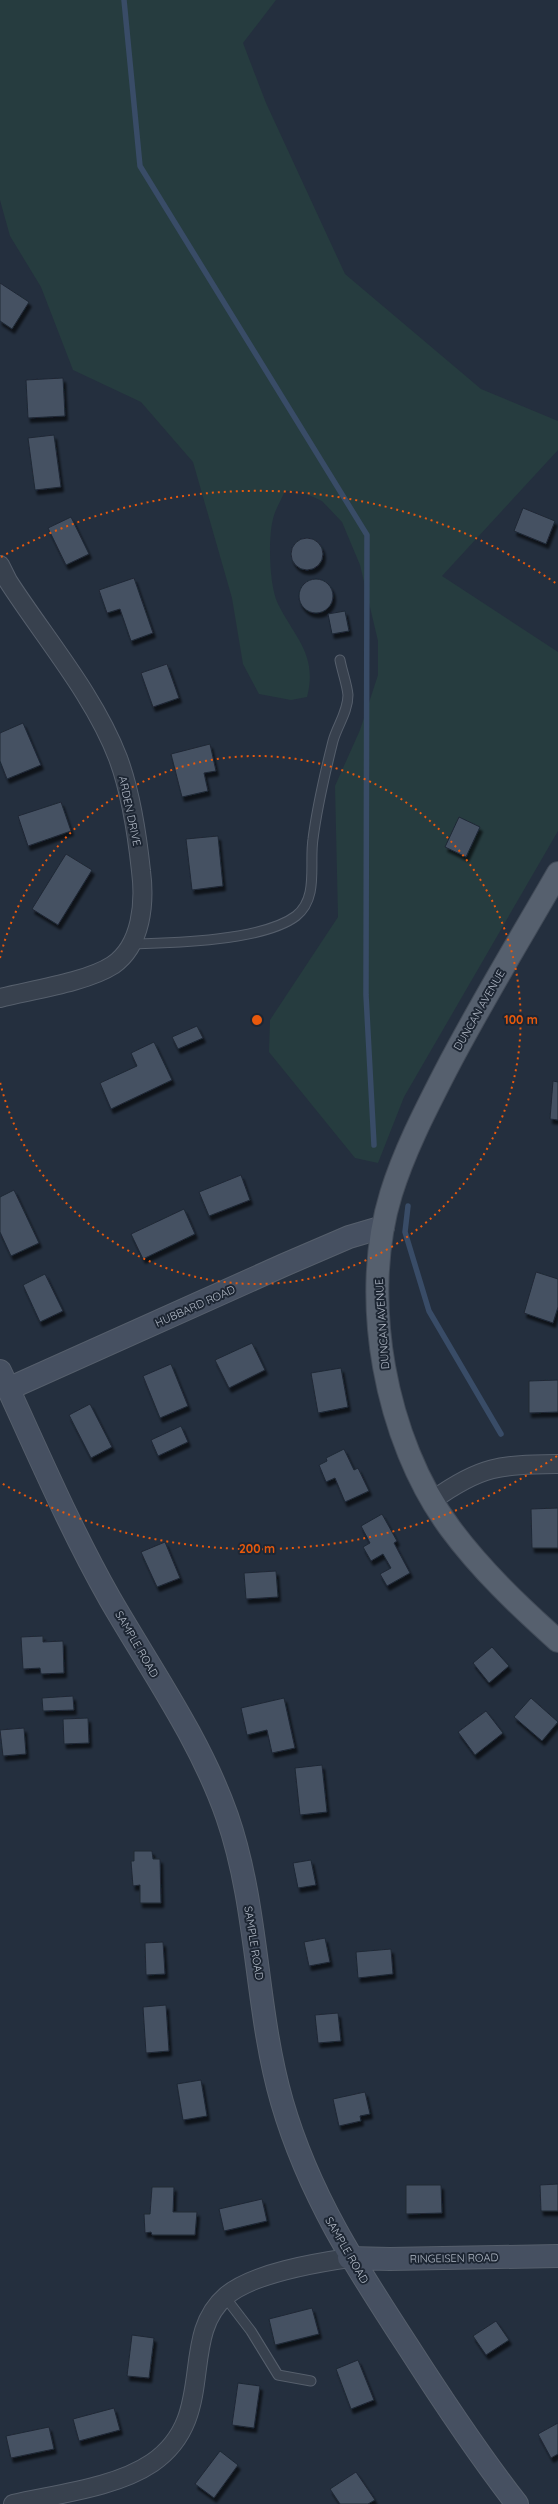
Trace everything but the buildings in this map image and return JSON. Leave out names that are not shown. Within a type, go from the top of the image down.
[{"type":"main road","name":"DUNCAN AVENUE","points":[[558,873],[457,1048],[423,1115],[400,1168],[383,1227],[379,1265],[379,1306],[385,1373],[408,1450],[432,1500],[449,1527],[487,1573],[558,1641]]},
{"type":"street","name":"ARDEN DRIVE","points":[[0,565],[8,581],[91,706],[118,758],[132,813],[142,882],[140,919],[131,944],[123,956],[100,971],[0,998]]},
{"type":"street","name":"HUBBARD ROAD","points":[[4,1380],[349,1237],[383,1227]]},
{"type":"street","name":"SAMPLE ROAD","points":[[4,1380],[72,1529],[191,1738],[226,1815],[246,1894],[281,2099],[305,2168],[349,2258],[447,2407],[517,2504]]},
{"type":"street","points":[[432,1500],[470,1476],[503,1465],[558,1464]]},
{"type":"street","name":"RINGEISEN ROAD","points":[[349,2258],[390,2260],[558,2256]]},
{"type":"street","points":[[13,2504],[126,2476],[152,2463],[168,2449],[186,2424],[192,2407],[204,2335],[211,2315],[225,2297],[244,2286],[273,2275],[310,2264],[349,2258]]},
{"type":"lane","points":[[131,944],[202,941],[244,935],[286,922],[305,907],[311,884],[312,840],[334,740],[343,717],[348,696],[340,660]]},
{"type":"lane","points":[[225,2297],[251,2331],[278,2375],[311,2382]]},
{"type":"green space","points":[[0,0],[276,0],[243,43],[266,103],[345,274],[481,389],[558,421],[558,450],[442,576],[558,652],[558,831],[404,1097],[378,1163],[355,1158],[269,1052],[270,1020],[338,917],[335,786],[360,730],[378,675],[378,641],[360,565],[342,522],[322,501],[300,491],[285,491],[275,512],[271,527],[271,574],[278,604],[298,637],[307,658],[310,670],[310,682],[307,697],[291,700],[259,694],[243,664],[232,598],[193,462],[141,402],[73,370],[41,287],[10,236],[0,200]]},
{"type":"waterway","points":[[124,0],[140,166],[367,535],[366,995],[374,1145]]},
{"type":"waterway","points":[[408,1206],[405,1232],[429,1311],[501,1434]]}]
